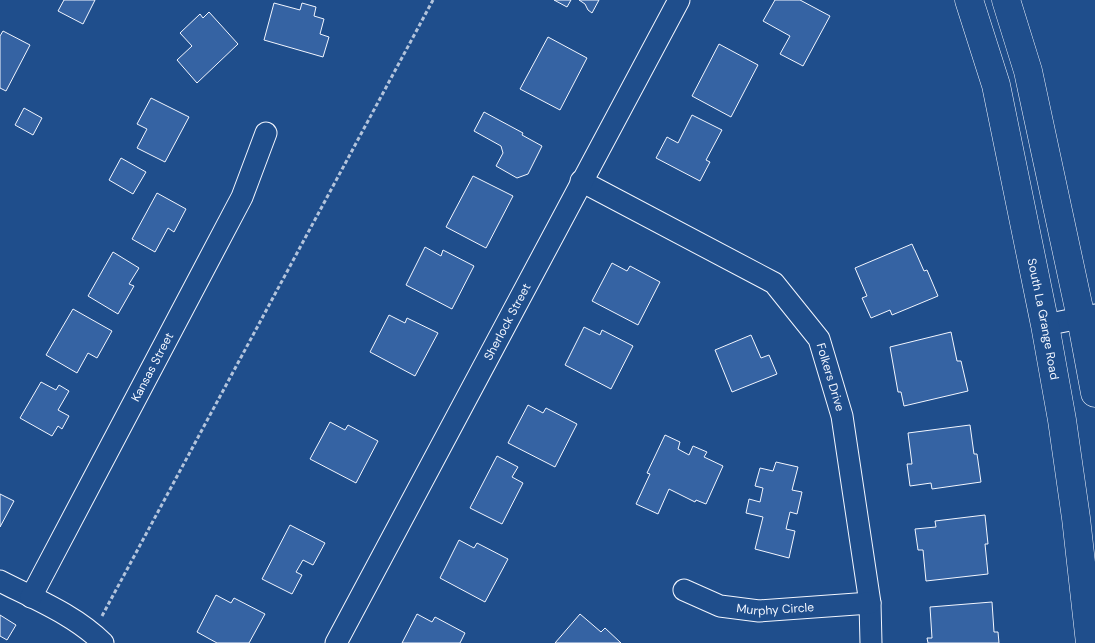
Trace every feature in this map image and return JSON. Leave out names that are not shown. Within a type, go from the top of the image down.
[{"type":"main road","name":"South La Grange Road","points":[[969,0],[996,85],[1045,325],[1062,420],[1076,518],[1090,643]]},
{"type":"main road","points":[[1006,0],[1028,71],[1088,316],[1095,393]]},
{"type":"street","name":"Sherlock Street","points":[[336,643],[679,0]]},
{"type":"street","name":"Kansas Street","points":[[31,597],[242,197],[266,134]]},
{"type":"street","name":"Folkers Drive","points":[[581,181],[774,283],[819,339],[842,416],[870,603],[871,643]]},
{"type":"street","points":[[1045,325],[1088,316]]},
{"type":"street","points":[[0,581],[74,620],[98,638]]},
{"type":"street","name":"Murphy Circle","points":[[684,590],[720,606],[759,611],[870,603]]},
{"type":"path","points":[[98,638],[433,0]]},
{"type":"building","points":[[64,0],[95,0],[83,24],[58,11]]},
{"type":"building","points":[[554,0],[571,0],[567,7]]},
{"type":"building","points":[[579,0],[599,0],[592,13]]},
{"type":"building","points":[[775,0],[800,0],[830,16],[803,66],[780,54],[790,36],[763,21]]},
{"type":"building","points":[[274,3],[300,10],[302,3],[316,7],[314,16],[324,19],[320,34],[329,37],[323,57],[264,40]]},
{"type":"building","points":[[209,12],[238,44],[197,83],[177,60],[192,46],[180,33],[200,14],[203,18]]},
{"type":"building","points":[[3,31],[30,45],[6,91],[0,88],[0,36]]},
{"type":"building","points":[[548,37],[587,58],[560,110],[520,89]]},
{"type":"building","points":[[719,44],[758,65],[731,117],[692,96]]},
{"type":"building","points":[[151,98],[189,117],[165,162],[137,148],[147,129],[137,124]]},
{"type":"building","points":[[24,108],[42,118],[33,135],[15,125]]},
{"type":"building","points":[[484,112],[523,133],[522,135],[542,146],[528,174],[517,178],[496,166],[503,153],[501,146],[474,131]]},
{"type":"building","points":[[692,115],[722,130],[706,160],[710,162],[700,181],[656,158],[667,137],[678,143]]},
{"type":"building","points":[[121,158],[146,172],[133,194],[109,180]]},
{"type":"building","points":[[473,176],[513,196],[486,248],[446,227]]},
{"type":"building","points":[[157,193],[186,209],[174,232],[168,228],[155,252],[132,239]]},
{"type":"building","points":[[912,244],[924,271],[927,270],[938,296],[892,315],[890,310],[871,318],[862,298],[867,296],[855,268]]},
{"type":"building","points":[[425,247],[441,256],[443,250],[474,266],[452,309],[406,285]]},
{"type":"building","points":[[113,252],[139,268],[129,284],[134,286],[118,314],[88,296]]},
{"type":"building","points":[[612,263],[627,271],[630,266],[660,282],[638,325],[592,301]]},
{"type":"building","points":[[73,309],[112,331],[97,358],[88,353],[77,373],[46,355]]},
{"type":"building","points":[[389,315],[405,323],[407,318],[438,333],[415,376],[370,352]]},
{"type":"building","points":[[584,327],[600,335],[602,330],[633,346],[611,389],[565,365]]},
{"type":"building","points":[[951,332],[957,361],[961,361],[968,391],[904,406],[901,392],[898,392],[890,347]]},
{"type":"building","points":[[751,335],[761,358],[769,355],[777,374],[732,392],[715,350]]},
{"type":"building","points":[[41,382],[56,390],[59,385],[69,391],[58,410],[69,416],[62,429],[58,426],[52,436],[20,418]]},
{"type":"building","points":[[528,405],[543,413],[546,408],[577,424],[555,467],[508,443]]},
{"type":"building","points":[[330,422],[345,430],[348,425],[378,441],[356,483],[310,459]]},
{"type":"building","points":[[970,425],[974,454],[977,454],[981,482],[932,489],[931,483],[910,486],[907,464],[912,464],[908,433]]},
{"type":"building","points":[[665,435],[680,442],[678,449],[689,455],[693,446],[707,452],[704,457],[723,466],[706,504],[696,500],[695,502],[669,489],[658,514],[636,504],[650,474],[647,473]]},
{"type":"building","points":[[497,456],[518,467],[512,477],[523,483],[502,524],[470,508]]},
{"type":"building","points":[[776,462],[798,467],[792,490],[802,492],[797,514],[790,512],[786,529],[795,531],[789,558],[755,549],[763,517],[746,513],[749,499],[760,502],[763,488],[755,486],[760,468],[773,471]]},
{"type":"building","points":[[0,494],[14,501],[0,527]]},
{"type":"building","points":[[985,515],[988,544],[985,544],[988,574],[926,581],[923,550],[918,550],[915,529],[936,527],[935,521]]},
{"type":"building","points":[[290,525],[325,543],[313,565],[303,560],[296,572],[302,575],[292,594],[262,579]]},
{"type":"building","points":[[459,540],[474,548],[477,543],[508,559],[485,602],[440,578]]},
{"type":"building","points":[[216,595],[231,603],[234,598],[265,614],[249,643],[217,643],[197,632]]},
{"type":"building","points":[[992,602],[994,632],[998,632],[999,643],[928,643],[927,638],[932,638],[930,607]]},
{"type":"building","points":[[417,614],[432,622],[435,617],[465,633],[460,643],[402,643]]},
{"type":"building","points":[[580,614],[601,632],[605,628],[621,643],[555,643]]},
{"type":"building","points":[[0,615],[16,625],[7,640],[0,636]]}]
